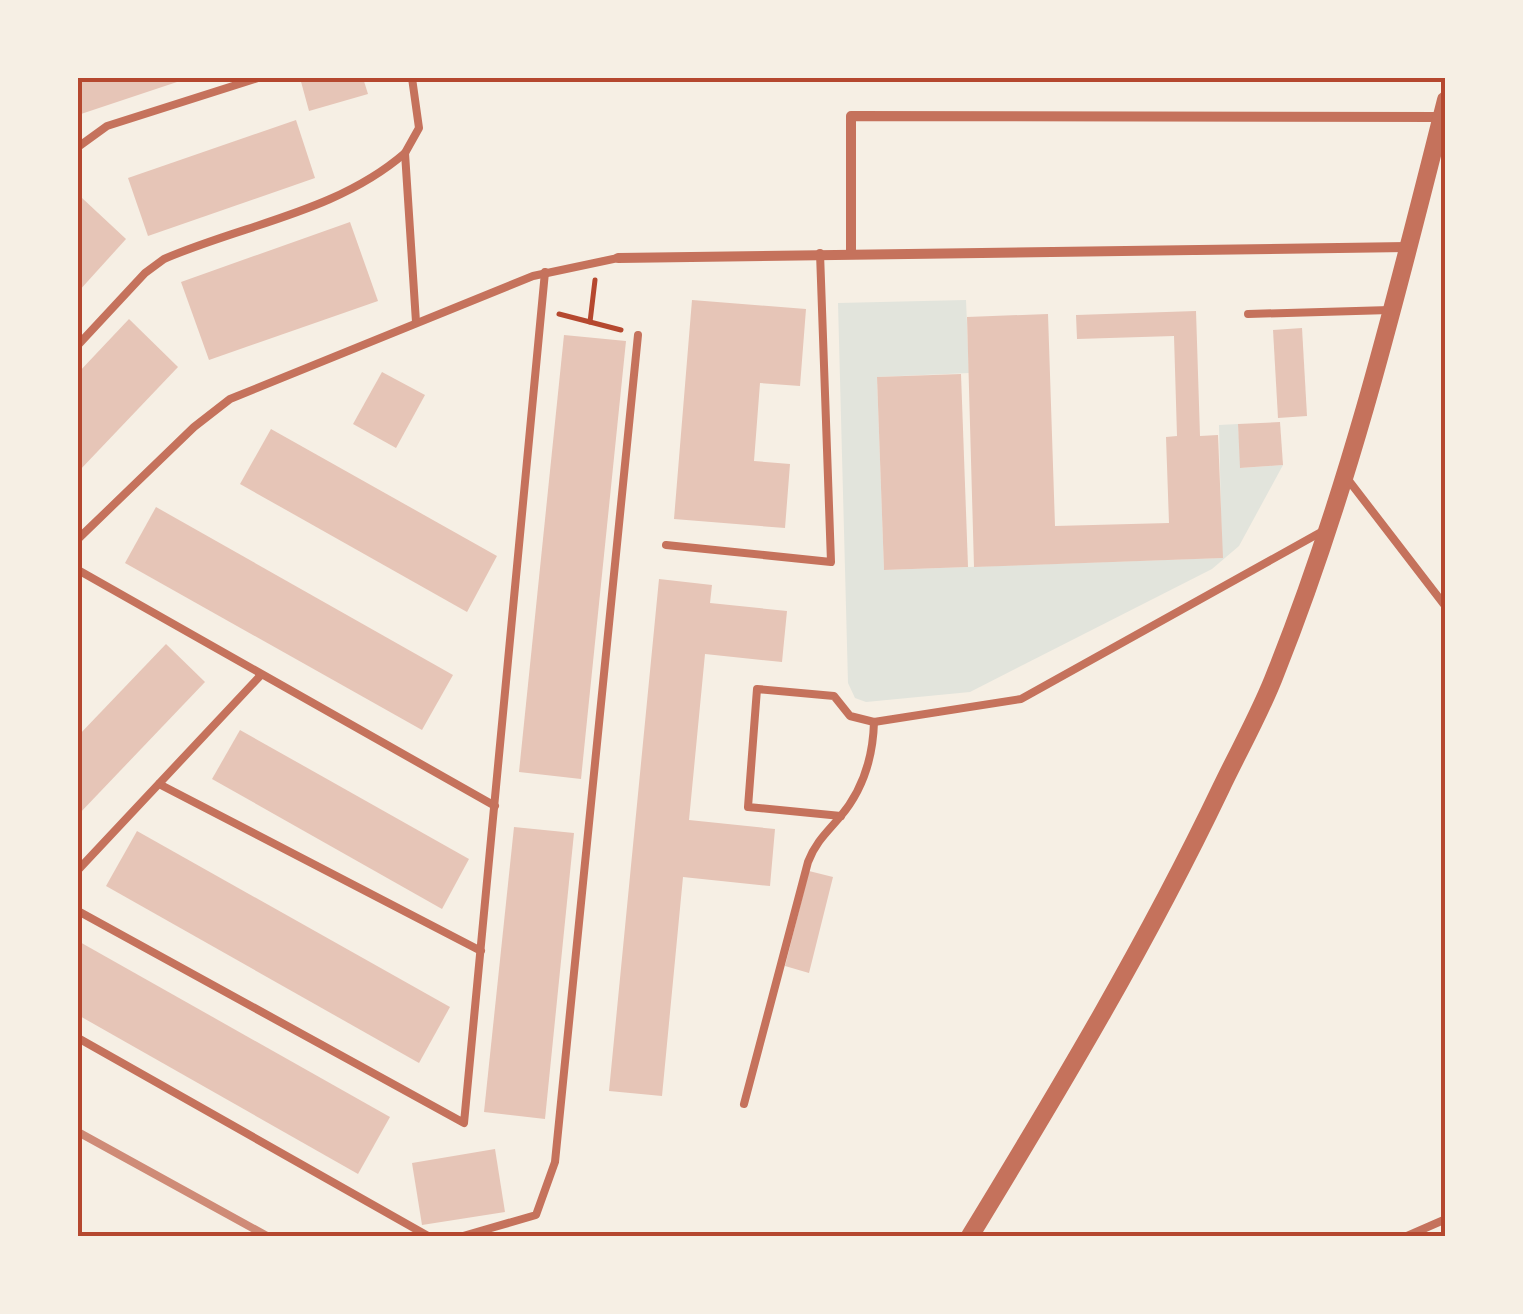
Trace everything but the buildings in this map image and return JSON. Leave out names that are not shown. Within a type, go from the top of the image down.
[{"type":"street","points":[[852,252],[851,116],[1443,109],[1394,310],[1346,477],[1276,674],[1190,851],[1065,1080],[970,1236]]},
{"type":"street","points":[[618,258],[1407,247]]},
{"type":"lane","points":[[78,147],[107,126],[258,78]]},
{"type":"lane","points":[[78,345],[146,272],[164,259],[343,194],[378,176],[405,153],[418,128],[412,78]]},
{"type":"lane","points":[[405,153],[416,322]]},
{"type":"lane","points":[[666,545],[831,562],[820,253]]},
{"type":"lane","points":[[78,539],[212,411],[278,377],[545,272],[618,258]]},
{"type":"lane","points":[[78,912],[464,1123],[545,272]]},
{"type":"lane","points":[[1248,314],[1394,310]]},
{"type":"lane","points":[[464,1236],[536,1215],[555,1162],[638,335]]},
{"type":"lane","points":[[1346,477],[1446,607]]},
{"type":"lane","points":[[841,816],[748,807],[757,689],[834,696],[850,716],[874,722],[1021,699],[1328,528]]},
{"type":"lane","points":[[78,570],[495,806]]},
{"type":"lane","points":[[78,870],[260,676]]},
{"type":"lane","points":[[744,1104],[808,862],[820,838],[841,816],[869,765],[874,722]]},
{"type":"lane","points":[[159,784],[481,951]]},
{"type":"lane","points":[[78,1038],[428,1236]]},
{"type":"lane","points":[[1407,1236],[1446,1219]]},
{"type":"path","points":[[590,322],[598,261]]},
{"type":"path","points":[[542,309],[638,335]]},
{"type":"shaded area","points":[[966,300],[969,373],[877,377],[884,570],[1222,558],[1219,425],[1238,424],[1241,468],[1283,465],[1239,546],[1212,569],[970,692],[866,702],[855,698],[848,683],[838,303]]},
{"type":"railway","points":[[78,1132],[267,1236]]}]
